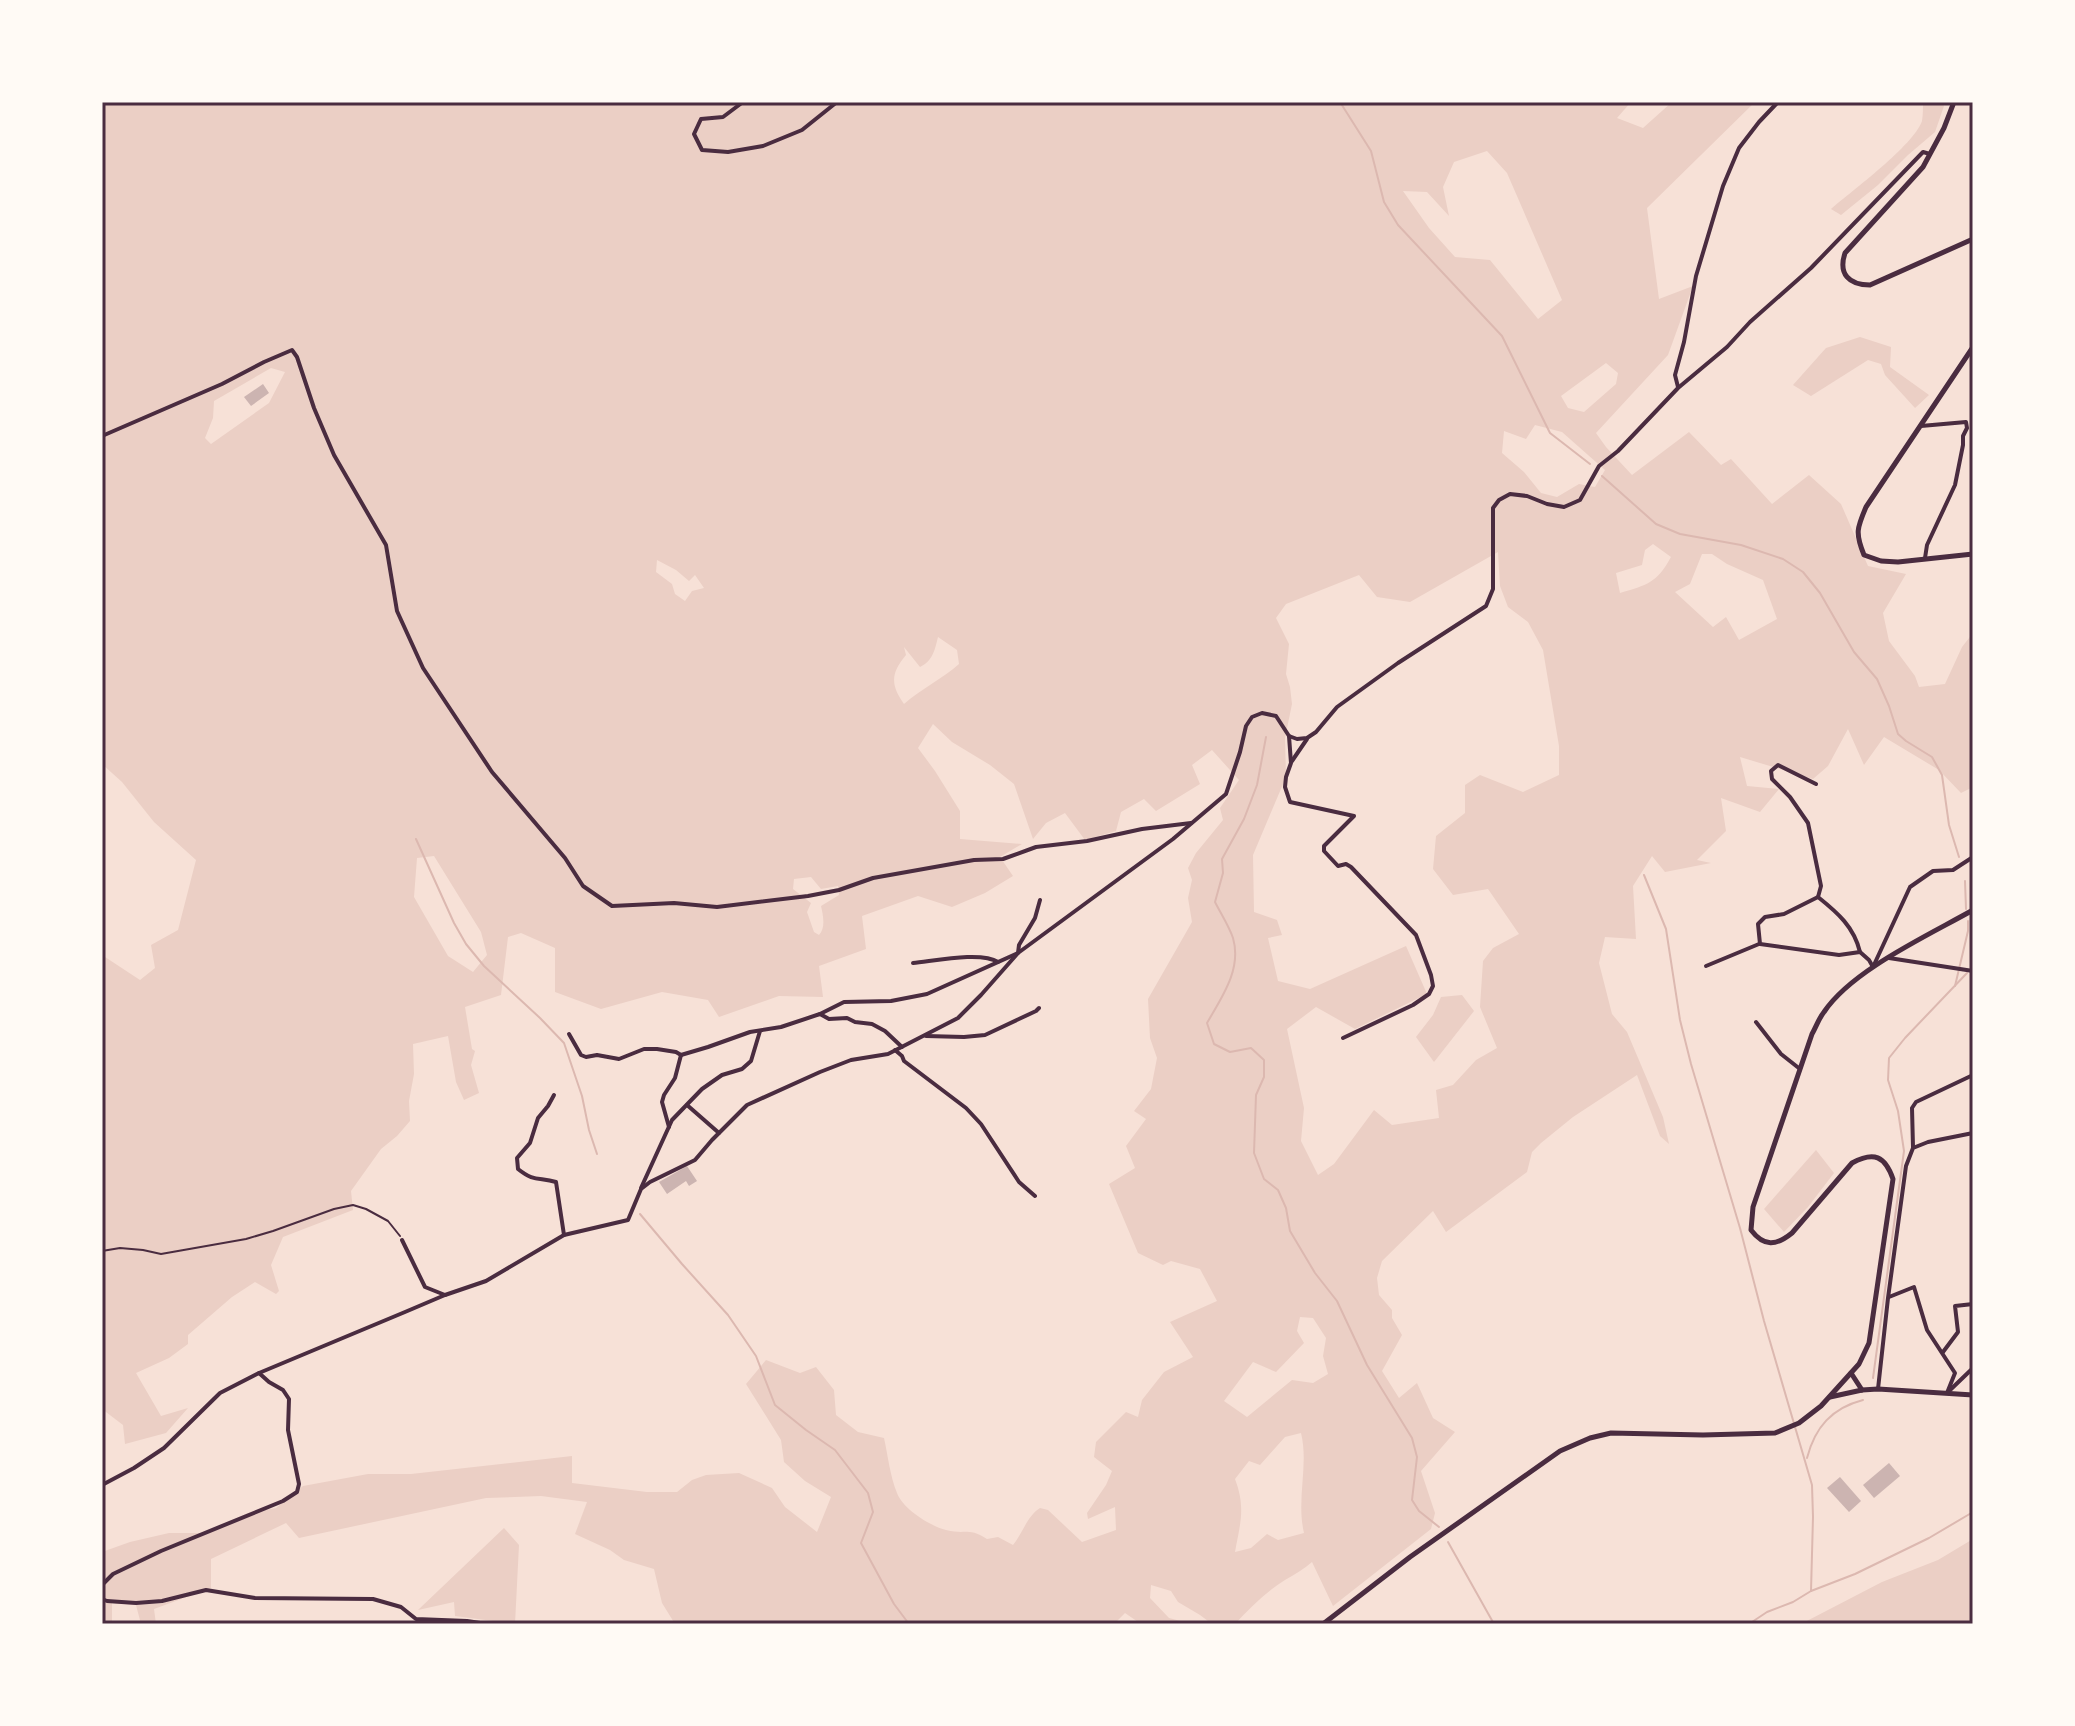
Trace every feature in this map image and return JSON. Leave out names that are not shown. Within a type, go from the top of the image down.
[{"type":"main road","points":[[1954,102],[1923,167],[1845,253],[1843,271],[1859,285],[1870,285],[1973,239]]},
{"type":"main road","points":[[1973,347],[1866,507],[1857,527],[1858,541],[1864,555],[1881,561],[1973,554]]},
{"type":"main road","points":[[1323,1624],[1410,1557],[1560,1451],[1611,1433],[1775,1433],[1799,1423],[1851,1373],[1869,1343],[1893,1179],[1888,1165],[1873,1156],[1862,1157],[1852,1163],[1782,1241],[1764,1241],[1751,1230],[1753,1207],[1812,1034],[1824,1010],[1855,979],[1973,910]]},
{"type":"main road","points":[[1851,1373],[1862,1390]]},
{"type":"main road","points":[[1829,1397],[1878,1389],[1973,1395]]},
{"type":"street","points":[[743,102],[723,117],[701,119],[694,134],[702,150],[728,152],[763,146],[802,130],[837,102]]},
{"type":"street","points":[[1678,388],[1675,375],[1696,276],[1723,186],[1739,148],[1778,102]]},
{"type":"street","points":[[1291,763],[1307,738],[1337,707],[1486,606],[1493,589],[1493,508],[1499,500],[1510,494],[1564,507],[1580,500],[1599,466],[1618,451],[1678,388],[1800,278],[1923,152],[1930,154]]},
{"type":"street","points":[[102,436],[292,350],[334,455],[386,545],[397,611],[423,668],[492,772],[565,858],[583,886],[612,906],[674,903],[717,907],[808,896],[839,890],[873,878],[974,860],[1003,859],[1036,847],[1194,822]]},
{"type":"street","points":[[1921,426],[1966,422],[1967,428],[1955,485],[1927,545],[1925,558]]},
{"type":"street","points":[[641,1189],[695,1160],[747,1105],[851,1060],[888,1054],[958,1018],[1018,953],[1194,822],[1226,794],[1246,726],[1252,717],[1262,713],[1276,716],[1289,736],[1291,763],[1285,787],[1290,802],[1354,816],[1324,846],[1324,851],[1338,866],[1346,864],[1351,867],[1416,935],[1433,986],[1429,994],[1413,1005],[1343,1038]]},
{"type":"street","points":[[1289,736],[1307,738]]},
{"type":"street","points":[[1760,944],[1758,924],[1765,917],[1784,914],[1818,897],[1821,886],[1808,823],[1790,797],[1772,779],[1771,771],[1778,765],[1785,767],[1816,784]]},
{"type":"street","points":[[1873,967],[1910,887],[1933,871],[1953,870],[1973,857]]},
{"type":"street","points":[[1818,897],[1842,916],[1860,952],[1873,967]]},
{"type":"street","points":[[1018,953],[1040,900]]},
{"type":"street","points":[[1706,966],[1760,944],[1839,955],[1860,952]]},
{"type":"street","points":[[569,1034],[581,1055],[586,1057],[597,1055],[619,1059],[644,1049],[666,1050],[681,1055],[745,1034],[781,1027],[844,1002],[891,1001],[927,994],[1018,953]]},
{"type":"street","points":[[913,963],[949,957],[992,958],[998,962]]},
{"type":"street","points":[[1889,958],[1973,971]]},
{"type":"street","points":[[923,1036],[985,1035],[1039,1008]]},
{"type":"street","points":[[820,1014],[829,1019],[847,1018],[872,1024],[902,1047]]},
{"type":"street","points":[[1756,1022],[1781,1054],[1800,1069]]},
{"type":"street","points":[[102,1485],[164,1448],[220,1393],[259,1373],[445,1295],[486,1281],[564,1235],[628,1220],[669,1127],[702,1089],[722,1075],[742,1069],[751,1061],[760,1031]]},
{"type":"street","points":[[895,1050],[904,1061],[966,1108],[981,1124],[1019,1182],[1035,1196]]},
{"type":"street","points":[[669,1127],[662,1102],[675,1078],[681,1055]]},
{"type":"street","points":[[1878,1389],[1906,1166],[1913,1148],[1912,1108],[1916,1102],[1973,1075]]},
{"type":"street","points":[[554,1095],[538,1118],[530,1143],[517,1158],[518,1169],[524,1174],[540,1181],[556,1182],[564,1235]]},
{"type":"street","points":[[687,1105],[719,1133]]},
{"type":"street","points":[[1913,1148],[1973,1133]]},
{"type":"street","points":[[402,1240],[425,1287],[445,1295]]},
{"type":"street","points":[[1888,1298],[1914,1287],[1927,1330],[1955,1373],[1947,1393]]},
{"type":"street","points":[[1943,1352],[1958,1332],[1955,1306],[1973,1304]]},
{"type":"street","points":[[1947,1393],[1973,1368]]},
{"type":"street","points":[[102,1585],[125,1568],[283,1501],[297,1492],[299,1484],[288,1430],[289,1399],[283,1390],[259,1373]]},
{"type":"street","points":[[102,1599],[136,1603],[162,1601],[206,1590],[255,1598],[373,1599],[401,1607],[416,1619],[487,1624]]},
{"type":"path","points":[[102,1251],[120,1248],[161,1254],[246,1239],[353,1205],[388,1221],[402,1240]]},
{"type":"shaded area","points":[[102,102],[741,102],[723,116],[700,118],[693,134],[701,151],[728,154],[763,147],[803,131],[839,102],[1631,102],[1617,118],[1643,128],[1672,102],[1755,102],[1647,208],[1659,299],[1693,286],[1668,355],[1596,433],[1632,475],[1689,432],[1721,465],[1731,459],[1772,504],[1809,475],[1841,504],[1868,566],[1906,574],[1883,613],[1889,641],[1915,676],[1919,687],[1945,684],[1962,647],[1973,633],[1973,787],[1961,793],[1939,770],[1884,737],[1864,765],[1848,729],[1828,766],[1813,779],[1740,757],[1747,786],[1779,789],[1760,812],[1721,798],[1726,831],[1697,860],[1711,863],[1665,872],[1652,856],[1633,886],[1636,939],[1605,937],[1599,963],[1612,1014],[1627,1032],[1663,1117],[1669,1144],[1660,1136],[1637,1075],[1573,1117],[1541,1143],[1532,1152],[1527,1172],[1446,1232],[1433,1211],[1382,1261],[1377,1278],[1379,1295],[1392,1310],[1392,1318],[1402,1335],[1382,1371],[1399,1398],[1417,1383],[1433,1418],[1455,1432],[1421,1471],[1435,1513],[1431,1529],[1333,1606],[1312,1562],[1272,1589],[1235,1624],[1212,1624],[1178,1602],[1171,1591],[1151,1585],[1150,1598],[1169,1618],[1192,1624],[1141,1624],[1125,1613],[1114,1624],[675,1624],[662,1603],[654,1569],[624,1560],[575,1534],[587,1502],[541,1496],[486,1498],[299,1538],[286,1523],[211,1559],[211,1588],[154,1609],[156,1624],[141,1624],[136,1605],[112,1603],[112,1624],[102,1624],[102,1552],[169,1533],[203,1533],[248,1513],[276,1508],[303,1486],[368,1474],[411,1474],[572,1456],[572,1483],[647,1492],[677,1492],[692,1480],[706,1475],[739,1473],[772,1488],[785,1507],[817,1532],[831,1497],[805,1481],[784,1462],[781,1440],[746,1384],[766,1360],[800,1373],[816,1367],[834,1390],[836,1415],[858,1432],[884,1438],[900,1499],[932,1525],[975,1533],[987,1539],[998,1537],[1013,1545],[1040,1508],[1048,1510],[1082,1542],[1116,1530],[1115,1507],[1088,1519],[1087,1513],[1112,1471],[1094,1457],[1096,1442],[1126,1412],[1138,1417],[1142,1400],[1164,1372],[1193,1357],[1170,1322],[1217,1301],[1200,1269],[1171,1261],[1163,1265],[1138,1253],[1109,1184],[1135,1168],[1126,1146],[1146,1119],[1134,1111],[1151,1089],[1157,1058],[1150,1038],[1148,999],[1192,922],[1188,898],[1192,880],[1188,868],[1223,820],[1220,808],[1239,780],[1212,750],[1192,765],[1200,784],[1156,811],[1144,799],[1121,812],[1116,831],[1085,840],[1065,813],[1046,823],[1033,839],[1014,784],[952,742],[933,724],[918,748],[960,811],[960,839],[1022,844],[1000,857],[1013,876],[985,893],[952,907],[918,896],[862,916],[866,949],[819,966],[823,997],[779,996],[719,1017],[708,1000],[662,992],[601,1009],[555,992],[555,948],[521,933],[508,937],[501,995],[465,1007],[472,1049],[475,1051],[471,1065],[479,1093],[464,1100],[456,1082],[448,1036],[413,1044],[410,1121],[381,1149],[351,1191],[353,1210],[283,1237],[271,1265],[279,1291],[276,1294],[255,1282],[232,1297],[188,1335],[188,1344],[169,1358],[136,1373],[161,1416],[188,1408],[166,1433],[125,1444],[123,1425],[102,1409],[102,955],[140,980],[155,968],[151,945],[178,930],[196,860],[154,822],[122,782],[102,764]],"holes":[[[1487,151],[1507,173],[1562,300],[1538,319],[1490,260],[1455,257],[1429,228],[1403,191],[1427,192],[1449,216],[1443,187],[1454,162]],[[1606,363],[1618,373],[1616,384],[1584,412],[1568,408],[1561,396]],[[271,368],[285,372],[269,403],[211,444],[205,438],[213,418],[214,401]],[[1535,425],[1562,432],[1605,470],[1595,487],[1579,484],[1557,497],[1541,493],[1524,472],[1502,453],[1504,431],[1526,439]],[[1653,544],[1671,557],[1650,582],[1620,593],[1616,573],[1642,565],[1645,550]],[[1498,552],[1500,586],[1508,607],[1528,622],[1543,650],[1559,746],[1559,775],[1523,792],[1480,775],[1465,785],[1465,813],[1436,836],[1433,869],[1453,895],[1488,889],[1519,934],[1493,948],[1483,961],[1480,1007],[1497,1048],[1476,1060],[1453,1085],[1436,1090],[1439,1118],[1392,1125],[1374,1110],[1334,1164],[1318,1175],[1301,1141],[1304,1108],[1287,1029],[1316,1007],[1355,1029],[1427,994],[1406,946],[1310,989],[1278,981],[1268,938],[1282,935],[1277,920],[1254,912],[1253,855],[1286,777],[1285,738],[1292,704],[1286,674],[1289,644],[1276,618],[1286,604],[1359,575],[1377,597],[1410,602]],[[1702,554],[1712,554],[1763,580],[1777,619],[1739,640],[1726,617],[1713,627],[1675,592],[1690,584]],[[657,560],[689,581],[695,575],[704,588],[692,591],[685,601],[675,594],[672,584],[656,572]],[[938,637],[957,650],[959,664],[904,704],[894,679],[897,667],[906,655],[904,647],[920,667],[931,658]],[[434,856],[481,932],[487,955],[473,972],[448,956],[414,897],[417,858]],[[811,877],[821,889],[838,886],[839,895],[821,906],[823,925],[819,935],[814,932],[807,912],[811,903],[793,889],[794,879]],[[1300,1317],[1313,1318],[1326,1338],[1323,1356],[1328,1374],[1313,1383],[1292,1380],[1247,1417],[1224,1401],[1253,1362],[1276,1372],[1304,1343],[1297,1331]],[[1301,1433],[1304,1533],[1278,1540],[1267,1534],[1251,1548],[1235,1552],[1241,1507],[1235,1479],[1249,1461],[1260,1465],[1285,1437]]]},
{"type":"shaded area","points":[[745,102],[835,102],[801,129],[763,145],[728,151],[702,149],[695,134],[702,120],[724,118]]},
{"type":"shaded area","points":[[1923,102],[1942,102],[1944,106],[1935,132],[1841,215],[1831,209],[1907,143],[1922,121]]},
{"type":"shaded area","points":[[1860,337],[1891,347],[1890,367],[1929,395],[1915,408],[1885,375],[1881,364],[1868,360],[1811,396],[1793,385],[1826,348]]},
{"type":"shaded area","points":[[1462,995],[1474,1011],[1434,1062],[1416,1037],[1433,1015],[1441,997]]},
{"type":"shaded area","points":[[1816,1150],[1834,1173],[1784,1232],[1764,1209]]},
{"type":"shaded area","points":[[504,1528],[519,1545],[515,1624],[455,1616],[454,1602],[418,1610]]},
{"type":"shaded area","points":[[1973,1539],[1973,1624],[1801,1624],[1882,1582],[1938,1560]]},
{"type":"building","points":[[263,384],[269,393],[251,406],[244,397]]},
{"type":"building","points":[[687,1166],[697,1181],[689,1186],[686,1181],[667,1194],[659,1182]]},
{"type":"building","points":[[1889,1463],[1900,1476],[1874,1498],[1863,1485]]},
{"type":"building","points":[[1840,1477],[1861,1501],[1849,1512],[1827,1488]]},
{"type":"waterway","points":[[1340,102],[1371,151],[1384,202],[1398,225],[1502,336],[1550,433],[1590,464]]},
{"type":"waterway","points":[[1602,476],[1656,524],[1680,534],[1741,545],[1783,559],[1803,572],[1820,593],[1854,652],[1877,679],[1898,734],[1932,757],[1942,775],[1949,825],[1959,857]]},
{"type":"waterway","points":[[1266,737],[1257,785],[1244,819],[1222,859],[1223,873],[1215,902],[1233,938],[1235,961],[1229,982],[1207,1023],[1214,1044],[1230,1052],[1251,1048],[1264,1060],[1264,1077],[1256,1095],[1254,1153],[1264,1179],[1278,1190],[1286,1208],[1290,1231],[1315,1273],[1337,1301],[1367,1365],[1412,1438],[1417,1457],[1412,1500],[1419,1511],[1439,1527]]},
{"type":"waterway","points":[[416,839],[466,944],[484,966],[564,1043],[597,1154]]},
{"type":"waterway","points":[[1644,875],[1666,929],[1680,1020],[1691,1064],[1812,1485],[1811,1591]]},
{"type":"waterway","points":[[1965,881],[1966,909]]},
{"type":"waterway","points":[[1955,986],[1968,921]]},
{"type":"waterway","points":[[1873,1378],[1904,1151],[1898,1111],[1888,1080],[1889,1058],[1967,973]]},
{"type":"waterway","points":[[640,1214],[728,1315],[756,1356],[775,1405],[835,1450],[868,1493],[873,1512],[861,1543],[894,1604],[909,1624]]},
{"type":"waterway","points":[[1807,1458],[1826,1420],[1842,1408],[1863,1400]]},
{"type":"waterway","points":[[1749,1624],[1767,1612],[1929,1538],[1973,1512]]},
{"type":"waterway","points":[[1448,1542],[1494,1624]]}]
